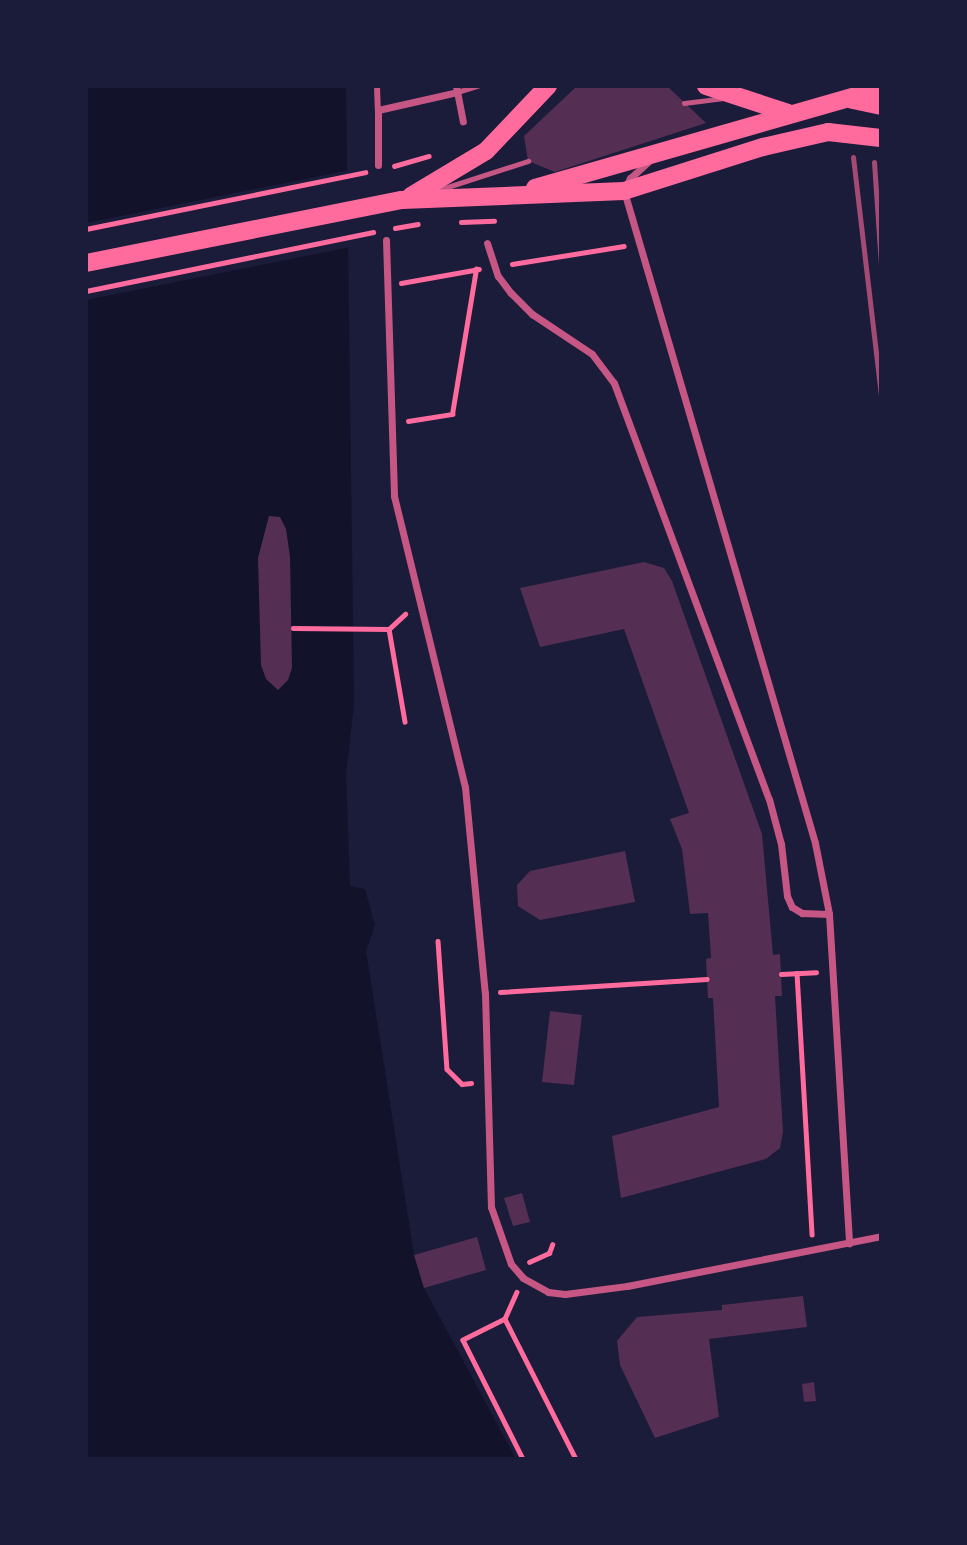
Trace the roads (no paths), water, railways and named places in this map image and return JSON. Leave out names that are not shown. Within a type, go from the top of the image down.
[{"type":"main road","points":[[402,200],[486,151],[548,86]]},
{"type":"main road","points":[[706,86],[763,114]]},
{"type":"main road","points":[[503,195],[662,151],[763,114],[788,113],[853,100],[881,89]]},
{"type":"main road","points":[[853,100],[881,106]]},
{"type":"main road","points":[[86,263],[402,200],[503,195],[596,195],[624,191],[763,147],[828,132],[881,138]]},
{"type":"street","points":[[377,86],[379,167]]},
{"type":"street","points":[[378,110],[457,89],[463,121]]},
{"type":"street","points":[[662,151],[629,178],[624,191],[815,843],[829,914],[835,972],[849,1242]]},
{"type":"street","points":[[386,240],[390,285],[394,496],[465,787],[485,993],[491,1207],[514,1268],[523,1278],[548,1292],[565,1294],[881,1236]]},
{"type":"street","points":[[487,243],[495,265],[511,293],[532,314],[592,354],[614,383],[769,799],[782,844],[787,895],[792,907],[802,913],[829,914]]},
{"type":"lane","points":[[457,89],[477,86]]},
{"type":"lane","points":[[684,103],[730,97]]},
{"type":"lane","points":[[402,200],[528,161]]},
{"type":"railway","points":[[853,157],[881,397]]},
{"type":"railway","points":[[874,162],[881,264]]}]
